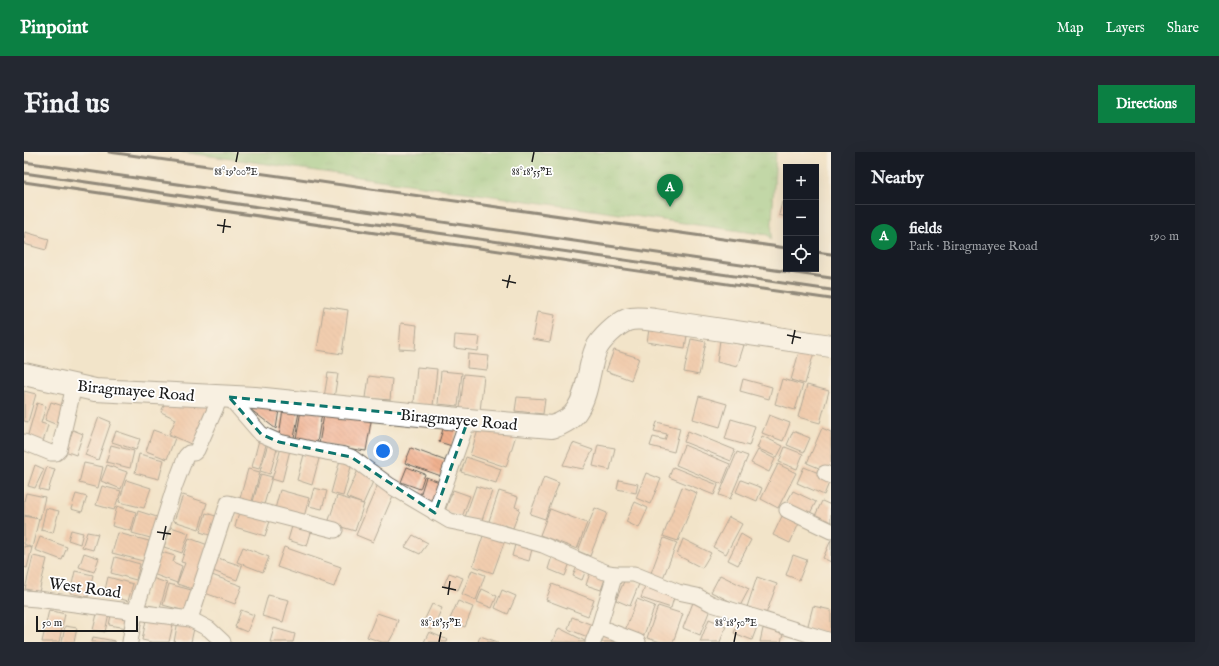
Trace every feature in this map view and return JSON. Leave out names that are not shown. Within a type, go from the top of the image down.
[{"type":"main road","name":"Biragmayee Road","points":[[24,374],[95,390],[256,398],[468,420],[552,427],[568,420],[577,410],[582,399],[597,348],[612,330],[627,320],[641,318],[831,346]]},
{"type":"street","points":[[24,442],[51,453],[56,453],[59,450],[74,386]]},
{"type":"street","points":[[223,642],[209,629],[190,619],[135,612],[175,485],[186,456],[197,450],[225,397],[262,434],[279,442],[352,457],[389,485],[435,513],[450,520],[544,545],[605,572],[615,574],[634,574],[678,592],[697,596],[712,604],[831,641]]},
{"type":"street","points":[[435,513],[468,420]]},
{"type":"street","points":[[190,619],[228,503],[335,530]]},
{"type":"street","points":[[787,510],[831,531]]},
{"type":"street","points":[[593,642],[615,574]]},
{"type":"street","name":"West Road","points":[[24,598],[135,612],[130,642]]},
{"type":"street","points":[[599,627],[638,642]]},
{"type":"highlighted area","points":[[229,397],[468,420],[435,513],[351,457],[279,442],[261,434]]},
{"type":"green space","points":[[182,152],[776,152],[771,240],[768,235]]},
{"type":"building","points":[[782,202],[783,202],[783,216],[779,215]]},
{"type":"building","points":[[25,232],[49,239],[46,250],[24,244]]},
{"type":"building","points":[[324,306],[348,310],[342,354],[317,350]]},
{"type":"building","points":[[537,312],[555,315],[550,342],[532,339]]},
{"type":"building","points":[[401,323],[417,325],[415,350],[399,349]]},
{"type":"building","points":[[650,323],[688,329],[685,348],[647,342]]},
{"type":"building","points":[[455,335],[480,337],[478,351],[454,348]]},
{"type":"building","points":[[691,339],[706,342],[699,375],[684,372]]},
{"type":"building","points":[[720,340],[744,345],[737,367],[717,362]]},
{"type":"building","points":[[801,345],[815,349],[805,384],[791,380]]},
{"type":"building","points":[[614,350],[639,358],[631,380],[606,371]]},
{"type":"building","points":[[468,354],[489,356],[487,370],[467,368]]},
{"type":"building","points":[[417,367],[437,369],[433,406],[414,403]]},
{"type":"building","points":[[441,371],[462,373],[458,406],[438,404]]},
{"type":"building","points":[[328,373],[338,374],[334,398],[324,397]]},
{"type":"building","points":[[464,374],[484,376],[480,411],[460,409]]},
{"type":"building","points":[[369,376],[392,379],[390,400],[366,398]]},
{"type":"building","points":[[743,379],[772,387],[769,399],[740,391]]},
{"type":"building","points":[[782,379],[803,385],[795,410],[775,404]]},
{"type":"building","points":[[807,385],[829,391],[820,423],[798,417]]},
{"type":"building","points":[[24,391],[36,394],[28,422],[24,421]]},
{"type":"building","points":[[699,396],[727,404],[720,427],[693,419]]},
{"type":"building","points":[[517,397],[545,399],[543,414],[515,411]]},
{"type":"building","points":[[167,399],[212,407],[195,446],[169,434],[176,419],[161,412]]},
{"type":"building","points":[[51,402],[66,407],[60,426],[45,420]]},
{"type":"building","points":[[37,403],[46,406],[41,423],[48,425],[43,442],[27,438]]},
{"type":"building","points":[[251,406],[279,410],[276,429],[250,409]]},
{"type":"building","points":[[283,409],[299,412],[294,438],[279,436]]},
{"type":"building","points":[[325,409],[372,416],[366,451],[319,444]]},
{"type":"building","points":[[301,410],[322,413],[317,443],[296,440]]},
{"type":"building","points":[[769,415],[790,423],[783,441],[762,433]]},
{"type":"building","points":[[99,417],[111,422],[98,460],[85,455]]},
{"type":"building","points":[[731,419],[755,426],[749,446],[725,439]]},
{"type":"building","points":[[657,422],[680,428],[674,452],[650,446],[653,437],[665,440],[667,434],[654,431]]},
{"type":"building","points":[[445,423],[458,427],[452,446],[439,442]]},
{"type":"building","points":[[480,424],[516,435],[506,467],[470,455]]},
{"type":"building","points":[[822,428],[831,432],[831,473],[807,463]]},
{"type":"building","points":[[73,430],[83,434],[76,455],[65,451]]},
{"type":"building","points":[[153,430],[175,438],[167,459],[146,451]]},
{"type":"building","points":[[116,431],[140,439],[136,450],[112,442]]},
{"type":"building","points":[[688,431],[735,450],[731,461],[684,442]]},
{"type":"building","points":[[793,431],[810,438],[804,452],[787,445]]},
{"type":"building","points":[[260,436],[268,438],[259,469],[252,467]]},
{"type":"building","points":[[762,436],[783,446],[777,457],[757,448]]},
{"type":"building","points":[[269,440],[279,442],[270,474],[260,471]]},
{"type":"building","points":[[573,443],[593,450],[583,469],[563,465]]},
{"type":"building","points":[[282,444],[291,446],[282,482],[272,479]]},
{"type":"building","points":[[111,445],[134,451],[130,468],[106,462]]},
{"type":"building","points":[[598,445],[615,448],[610,470],[593,466]]},
{"type":"building","points":[[684,445],[730,464],[722,484],[676,465]]},
{"type":"building","points":[[785,447],[803,454],[797,469],[779,462]]},
{"type":"building","points":[[411,448],[446,461],[441,476],[405,463]]},
{"type":"building","points":[[758,450],[775,459],[769,472],[751,463]]},
{"type":"building","points":[[305,451],[320,455],[312,485],[297,480]]},
{"type":"building","points":[[737,452],[748,456],[730,499],[719,495]]},
{"type":"building","points":[[139,454],[164,460],[159,479],[135,473]]},
{"type":"building","points":[[466,457],[501,469],[496,483],[461,472]]},
{"type":"building","points":[[340,460],[352,463],[343,496],[331,493]]},
{"type":"building","points":[[84,463],[103,467],[98,488],[79,483]]},
{"type":"building","points":[[778,464],[796,473],[778,508],[761,499]]},
{"type":"building","points":[[35,465],[44,469],[35,488],[28,486]]},
{"type":"building","points":[[107,465],[127,472],[121,489],[101,481]]},
{"type":"building","points":[[47,467],[55,469],[48,491],[39,489]]},
{"type":"building","points":[[407,467],[425,474],[420,489],[401,482]]},
{"type":"building","points":[[673,467],[718,485],[714,495],[669,477]]},
{"type":"building","points":[[804,467],[831,478],[824,495],[797,483]]},
{"type":"building","points":[[248,469],[260,472],[251,505],[239,502]]},
{"type":"building","points":[[358,470],[375,477],[363,504],[346,497]]},
{"type":"building","points":[[646,473],[661,479],[650,504],[636,498]]},
{"type":"building","points":[[261,474],[272,477],[263,508],[252,505]]},
{"type":"building","points":[[426,477],[442,483],[434,504],[419,499]]},
{"type":"building","points":[[544,477],[559,483],[545,519],[530,514]]},
{"type":"building","points":[[126,480],[151,488],[144,508],[119,502]]},
{"type":"building","points":[[619,480],[638,484],[636,493],[617,489]]},
{"type":"building","points":[[741,480],[762,488],[757,501],[736,492]]},
{"type":"building","points":[[378,484],[395,491],[373,542],[356,535]]},
{"type":"building","points":[[102,486],[121,491],[114,510],[96,505]]},
{"type":"building","points":[[476,486],[492,491],[481,523],[465,517]]},
{"type":"building","points":[[682,487],[697,493],[678,541],[663,536]]},
{"type":"building","points":[[314,488],[327,491],[322,509],[309,506]]},
{"type":"building","points":[[280,490],[309,498],[304,517],[275,509]]},
{"type":"building","points":[[453,490],[470,496],[462,517],[445,511]]},
{"type":"building","points":[[499,491],[518,497],[515,507],[520,509],[513,528],[504,525],[502,528],[488,524]]},
{"type":"building","points":[[793,491],[816,502],[809,515],[786,504]]},
{"type":"building","points":[[26,493],[45,497],[40,519],[24,515],[24,501]]},
{"type":"building","points":[[76,494],[87,497],[82,512],[71,509]]},
{"type":"building","points":[[183,495],[207,503],[199,529],[174,521]]},
{"type":"building","points":[[337,496],[364,504],[355,531],[328,523]]},
{"type":"building","points":[[822,501],[831,505],[831,526],[814,518]]},
{"type":"building","points":[[635,502],[648,508],[639,528],[626,522]]},
{"type":"building","points":[[117,506],[136,512],[131,531],[112,526]]},
{"type":"building","points":[[46,508],[59,511],[53,533],[41,530]]},
{"type":"building","points":[[595,508],[607,513],[590,556],[578,551]]},
{"type":"building","points":[[550,509],[587,523],[577,549],[540,535]]},
{"type":"building","points":[[138,511],[160,518],[154,539],[132,533]]},
{"type":"building","points":[[239,512],[270,521],[265,536],[235,527]]},
{"type":"building","points":[[784,512],[801,519],[790,543],[773,535]]},
{"type":"building","points":[[206,513],[222,518],[216,537],[200,532]]},
{"type":"building","points":[[24,516],[39,519],[32,548],[24,544]]},
{"type":"building","points":[[729,517],[742,524],[726,554],[713,547]]},
{"type":"building","points":[[293,523],[312,529],[307,546],[288,540]]},
{"type":"building","points":[[171,527],[189,533],[182,553],[164,547]]},
{"type":"building","points":[[71,530],[83,533],[80,544],[68,540]]},
{"type":"building","points":[[87,532],[98,534],[93,550],[82,547]]},
{"type":"building","points":[[118,533],[149,541],[143,561],[112,553]]},
{"type":"building","points":[[484,533],[505,540],[493,573],[473,566]]},
{"type":"building","points":[[741,534],[751,540],[738,565],[728,560]]},
{"type":"building","points":[[413,535],[428,543],[420,554],[405,547]]},
{"type":"building","points":[[40,537],[67,547],[62,560],[35,550]]},
{"type":"building","points":[[189,538],[208,545],[196,590],[177,584],[185,563],[181,562]]},
{"type":"building","points":[[664,538],[677,543],[663,578],[651,573]]},
{"type":"building","points":[[683,539],[711,553],[702,568],[677,555]]},
{"type":"building","points":[[831,540],[831,562],[823,558]]},
{"type":"building","points":[[516,541],[533,545],[529,561],[512,556]]},
{"type":"building","points":[[24,546],[32,548],[27,568],[24,567]]},
{"type":"building","points":[[243,547],[269,557],[263,572],[237,562]]},
{"type":"building","points":[[284,547],[341,567],[334,587],[277,567]]},
{"type":"building","points":[[161,552],[175,556],[173,562],[182,566],[177,583],[153,574]]},
{"type":"building","points":[[84,553],[99,558],[94,572],[79,567]]},
{"type":"building","points":[[553,553],[571,560],[565,576],[548,569]]},
{"type":"building","points":[[793,555],[807,560],[799,580],[786,575]]},
{"type":"building","points":[[33,556],[47,559],[39,592],[25,589]]},
{"type":"building","points":[[115,557],[140,564],[136,580],[111,573]]},
{"type":"building","points":[[218,558],[242,566],[237,580],[213,571]]},
{"type":"building","points":[[578,564],[587,567],[582,580],[573,576]]},
{"type":"building","points":[[472,570],[485,575],[476,600],[462,594]]},
{"type":"building","points":[[75,571],[93,575],[88,597],[70,593]]},
{"type":"building","points":[[449,573],[463,578],[458,590],[444,585]]},
{"type":"building","points":[[590,573],[605,579],[601,590],[586,585]]},
{"type":"building","points":[[212,575],[242,586],[235,604],[205,593]]},
{"type":"building","points":[[720,575],[749,589],[740,606],[711,592]]},
{"type":"building","points":[[108,577],[133,584],[128,601],[104,594]]},
{"type":"building","points":[[757,577],[777,584],[766,614],[747,607]]},
{"type":"building","points":[[152,578],[167,583],[160,608],[144,604]]},
{"type":"building","points":[[625,579],[639,584],[630,606],[616,600]]},
{"type":"building","points":[[169,584],[195,591],[189,612],[163,605]]},
{"type":"building","points":[[552,584],[594,600],[588,616],[546,600]]},
{"type":"building","points":[[646,584],[675,594],[671,608],[641,598]]},
{"type":"building","points":[[482,589],[497,596],[492,608],[477,602]]},
{"type":"building","points":[[502,590],[516,596],[508,614],[495,608]]},
{"type":"building","points":[[268,595],[289,600],[283,622],[262,616]]},
{"type":"building","points":[[637,599],[655,606],[642,640],[624,633]]},
{"type":"building","points":[[694,600],[711,607],[700,635],[683,628]]},
{"type":"building","points":[[458,601],[473,607],[465,627],[449,621]]},
{"type":"building","points":[[432,604],[442,608],[432,630],[422,625]]},
{"type":"building","points":[[658,606],[683,614],[673,642],[661,642],[647,638]]},
{"type":"building","points":[[813,606],[831,610],[831,634],[807,629]]},
{"type":"building","points":[[49,610],[65,614],[59,642],[42,642]]},
{"type":"building","points":[[98,610],[109,613],[105,632],[93,630]]},
{"type":"building","points":[[241,610],[254,615],[247,632],[235,627]]},
{"type":"building","points":[[377,613],[398,620],[394,633],[389,642],[382,642],[367,637]]},
{"type":"building","points":[[111,615],[128,618],[127,628],[109,625]]},
{"type":"building","points":[[147,615],[174,620],[169,642],[152,642],[142,640]]},
{"type":"building","points":[[572,617],[595,626],[590,638],[568,629]]},
{"type":"building","points":[[740,617],[758,624],[752,640],[734,633]]},
{"type":"building","points":[[709,619],[726,626],[720,642],[700,642]]},
{"type":"building","points":[[178,621],[195,624],[191,642],[174,642]]},
{"type":"building","points":[[764,624],[784,630],[781,642],[760,642]]},
{"type":"building","points":[[65,626],[77,628],[74,642],[62,642]]},
{"type":"building","points":[[274,628],[295,634],[293,642],[270,642]]},
{"type":"building","points":[[559,628],[587,642],[552,642]]},
{"type":"building","points":[[429,632],[448,640],[447,642],[424,642]]},
{"type":"building","points":[[604,632],[629,642],[601,642]]},
{"type":"building","points":[[480,636],[498,642],[478,642]]},
{"type":"building","points":[[93,637],[115,641],[115,642],[92,642]]},
{"type":"railway","points":[[109,152],[783,248]]},
{"type":"railway","points":[[24,162],[831,278]]},
{"type":"railway","points":[[24,173],[831,290]]},
{"type":"railway","points":[[24,182],[831,299]]},
{"type":"railway","points":[[819,252],[831,254]]},
{"type":"place","name":"fields","points":[[670,207]]}]
